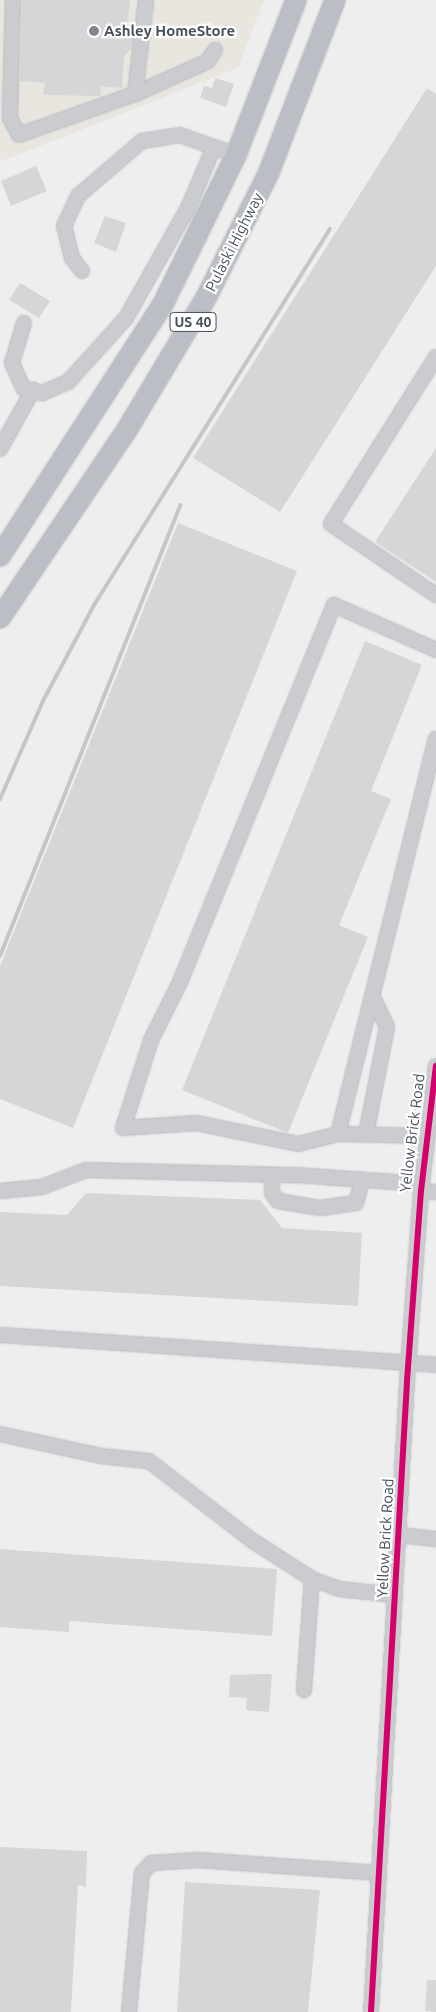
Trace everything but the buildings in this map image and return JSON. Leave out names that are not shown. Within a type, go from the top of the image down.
[{"type":"highway","name":"US 40","points":[[0,556],[125,369],[186,260],[236,155],[296,0]]},
{"type":"highway","name":"Pulaski Highway","points":[[0,618],[128,428],[207,296],[269,172],[335,0]]},
{"type":"street","points":[[12,0],[10,118],[19,135],[135,94],[208,61],[215,50]]},
{"type":"street","points":[[135,94],[146,0]]},
{"type":"street","points":[[82,271],[72,258],[64,226],[78,196],[142,142],[180,135],[236,155]]},
{"type":"street","points":[[24,323],[12,363],[23,388],[42,393],[68,382],[126,318],[188,208],[214,147]]},
{"type":"street","points":[[436,357],[331,524],[436,595]]},
{"type":"street","points":[[0,449],[33,390]]},
{"type":"street","points":[[430,1134],[338,1134],[298,1144],[197,1123],[123,1128],[151,1040],[180,982],[334,605],[436,650]]},
{"type":"street","points":[[338,1134],[374,999],[436,739]]},
{"type":"street","points":[[366,1134],[387,1027],[374,999]]},
{"type":"street","name":"Yellow Brick Road","points":[[371,2012],[408,1364],[421,1188],[430,1134],[436,1066]]},
{"type":"street","points":[[0,1191],[42,1187],[86,1170],[272,1175],[362,1180],[421,1188],[436,1192]]},
{"type":"street","points":[[272,1175],[272,1193],[278,1201],[320,1208],[356,1204],[362,1180]]},
{"type":"street","points":[[0,1335],[436,1365]]},
{"type":"street","points":[[0,1434],[101,1456],[150,1461],[253,1542],[312,1579],[340,1589],[394,1594]]},
{"type":"street","points":[[398,1535],[436,1539]]},
{"type":"street","points":[[304,1690],[312,1579]]},
{"type":"street","points":[[129,2012],[142,1873],[151,1863],[159,1859],[208,1860],[378,1873]]},
{"type":"shaded area","points":[[0,0],[264,0],[238,68],[0,162]]},
{"type":"railway","points":[[0,799],[43,701],[94,605],[330,229]]},
{"type":"railway","points":[[0,956],[180,505]]},
{"type":"cycle path","points":[[371,2012],[407,1381],[421,1191],[436,1066]]},
{"type":"place","name":"Ashley HomeStore","points":[[94,31]]}]
